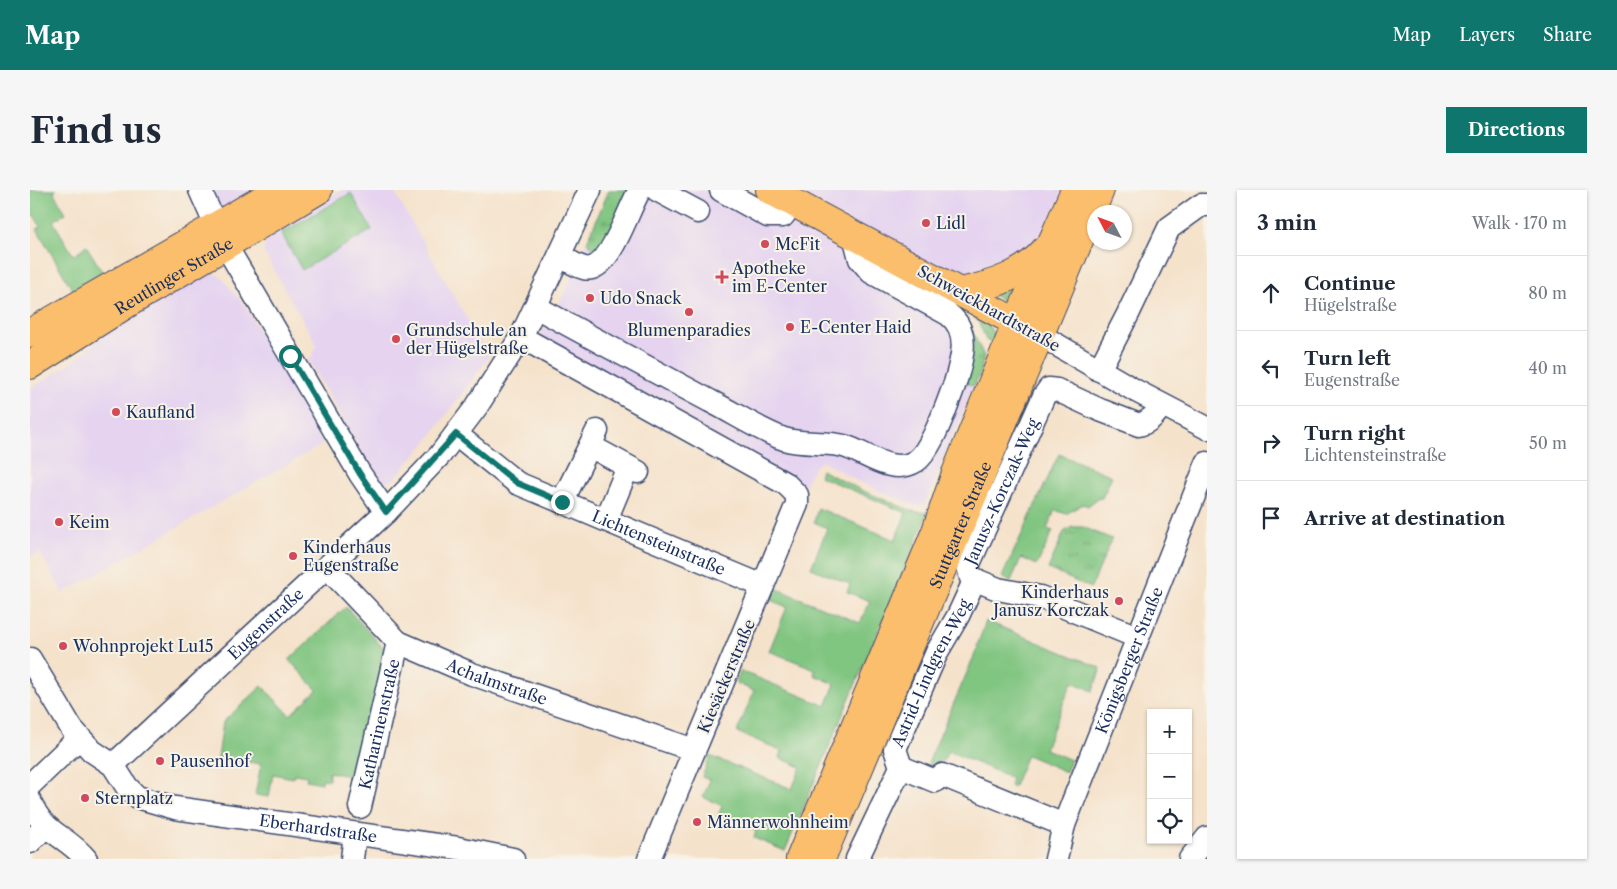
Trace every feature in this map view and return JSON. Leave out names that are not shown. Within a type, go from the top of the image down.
[{"type":"main road","name":"Reutlinger Straße","points":[[30,365],[128,303],[197,263],[220,237],[279,190]]},
{"type":"main road","name":"Reutlinger Straße","points":[[30,333],[318,190]]},
{"type":"main road","name":"Stuttgarter Straße","points":[[821,859],[1028,329],[1052,242],[1075,190]]},
{"type":"main road","name":"Stuttgarter Straße","points":[[800,859],[933,540],[956,473],[1100,190]]},
{"type":"main road","name":"Schweickhardtstraße","points":[[782,194],[1028,329]]},
{"type":"main road","points":[[961,292],[1014,276],[1041,256],[1052,242]]},
{"type":"street","points":[[200,190],[220,237],[351,459],[386,512]]},
{"type":"street","name":"Eugenstraße","points":[[560,255],[560,244],[584,190]]},
{"type":"street","name":"Eugenstraße","points":[[113,765],[386,512],[456,434],[477,406],[521,337],[590,190]]},
{"type":"street","points":[[560,255],[585,269],[592,268],[602,262],[632,210],[640,190]]},
{"type":"street","points":[[657,190],[698,212]]},
{"type":"street","points":[[721,190],[768,216],[783,216],[782,194]]},
{"type":"street","points":[[1099,370],[1169,228],[1201,205],[1207,205]]},
{"type":"street","points":[[536,307],[784,439],[845,446],[881,463],[895,465],[916,461],[923,454],[943,413],[959,369],[963,334],[959,326],[948,314],[871,272],[860,259],[854,235]]},
{"type":"street","name":"Schweickhardtstraße","points":[[1028,329],[1162,405],[1207,428]]},
{"type":"street","name":"Kiesäckerstraße","points":[[521,337],[774,476],[796,492],[797,504],[649,859]]},
{"type":"street","name":"Janusz-Korczak-Weg","points":[[1137,637],[1040,597],[998,589],[975,579],[969,574],[968,566],[1044,396],[1049,389],[1057,390],[1139,424],[1144,424],[1156,415],[1162,405]]},
{"type":"street","name":"Lichtensteinstraße","points":[[456,434],[517,483],[763,586]]},
{"type":"street","points":[[562,502],[593,439],[633,469],[606,520]]},
{"type":"street","name":"Königsberger Straße","points":[[1056,859],[1064,824],[1207,463]]},
{"type":"street","name":"Achalmstraße","points":[[327,567],[398,642],[472,674],[694,750]]},
{"type":"street","name":"Astrid-Lindgren-Weg","points":[[857,859],[901,767],[895,749],[937,652],[958,616],[975,579]]},
{"type":"street","name":"Katharinenstraße","points":[[360,807],[398,642]]},
{"type":"street","points":[[30,659],[79,738],[113,765]]},
{"type":"street","points":[[30,785],[79,738]]},
{"type":"street","name":"Eberhardstraße","points":[[113,765],[133,793],[153,802],[175,808],[458,848],[513,859]]},
{"type":"street","name":"Astrid-Lindgren-Weg","points":[[901,767],[935,781],[942,775],[1064,824]]},
{"type":"street","points":[[30,800],[38,834],[67,841],[86,859]]},
{"type":"street","points":[[352,859],[355,834]]},
{"type":"street","points":[[1190,859],[1207,838]]},
{"type":"shaded area","points":[[200,190],[278,190],[213,228]]},
{"type":"shaded area","name":"Grundschule an der Hügelstraße","points":[[342,190],[393,190],[489,357],[427,441],[393,480],[387,482],[376,477],[309,361],[317,345],[264,253],[265,242],[275,231],[294,217]]},
{"type":"shaded area","points":[[630,190],[740,190],[882,268],[955,313],[963,382],[974,386],[925,504],[916,506],[859,482],[822,461],[815,466],[803,488],[540,337],[562,298],[587,242],[596,251]]},
{"type":"shaded area","points":[[792,190],[1064,190],[1035,251],[969,285]]},
{"type":"shaded area","points":[[214,273],[222,278],[244,305],[323,444],[63,593],[40,552],[30,557],[30,389],[74,361],[107,331],[201,274]]},
{"type":"green space","points":[[30,190],[56,190],[54,193],[66,213],[53,221],[72,253],[75,255],[86,245],[103,273],[73,291],[37,229],[40,226],[34,215],[30,218]]},
{"type":"green space","points":[[609,190],[630,190],[605,244],[596,251],[587,242]]},
{"type":"green space","points":[[351,193],[372,230],[302,270],[281,233]]},
{"type":"green space","points":[[1026,279],[1013,306],[987,292]]},
{"type":"green space","points":[[970,312],[988,326],[994,335],[997,346],[986,340],[979,323]]},
{"type":"green space","points":[[972,331],[984,356],[980,374],[974,386],[963,382]]},
{"type":"green space","points":[[1059,454],[1112,476],[1102,498],[1097,499],[1088,506],[1083,504],[1066,514],[1055,510],[1047,529],[1053,531],[1037,565],[1021,558],[1011,581],[1002,577]]},
{"type":"green space","points":[[821,470],[861,490],[912,511],[928,513],[785,851],[754,838],[756,831],[718,816],[722,806],[703,797],[710,780],[702,777],[710,756],[792,789],[801,767],[780,758],[782,751],[737,732],[754,691],[736,683],[741,671],[826,706],[835,684],[814,675],[815,669],[769,651],[787,607],[770,600],[775,588],[860,623],[870,601],[847,592],[850,584],[811,568],[827,528],[814,522],[818,508],[895,540],[906,513],[819,476]]},
{"type":"green space","points":[[1072,527],[1083,527],[1112,539],[1091,588],[1048,569],[1064,532]]},
{"type":"green space","points":[[346,607],[389,654],[355,784],[348,783],[349,776],[329,772],[329,780],[322,779],[322,783],[306,780],[307,776],[294,774],[293,778],[273,774],[269,797],[255,795],[261,764],[236,760],[234,767],[217,765],[223,722],[262,686],[290,715],[317,690],[289,660]]},
{"type":"green space","points":[[986,621],[1101,668],[1093,691],[1072,682],[1045,749],[1071,760],[1066,772],[1027,755],[1013,788],[1010,786],[1012,778],[948,751],[943,761],[939,760],[936,767],[928,763],[978,647]]},
{"type":"place","name":"Lidl","points":[[926,223]]},
{"type":"place","name":"McFit","points":[[765,244]]},
{"type":"place","name":"Apotheke im E-Center","points":[[722,277]]},
{"type":"place","name":"Udo Snack","points":[[590,298]]},
{"type":"place","name":"Blumenparadies","points":[[689,312]]},
{"type":"place","name":"E-Center Haid","points":[[790,327]]},
{"type":"place","name":"Grundschule an der Hügelstraße","points":[[396,339]]},
{"type":"place","name":"Kaufland","points":[[116,412]]},
{"type":"place","name":"Keim","points":[[59,522]]},
{"type":"place","name":"Kinderhaus Eugenstraße","points":[[293,556]]},
{"type":"place","name":"Kinderhaus Janusz Korczak","points":[[1119,601]]},
{"type":"place","name":"Wohnprojekt Lu15","points":[[63,646]]},
{"type":"place","name":"Pausenhof","points":[[160,761]]},
{"type":"place","name":"Sternplatz","points":[[85,798]]},
{"type":"place","name":"Männerwohnheim","points":[[697,822]]},
{"type":"route","points":[[290,356],[360,474],[386,512],[423,474],[456,434],[517,483],[562,502]]}]
